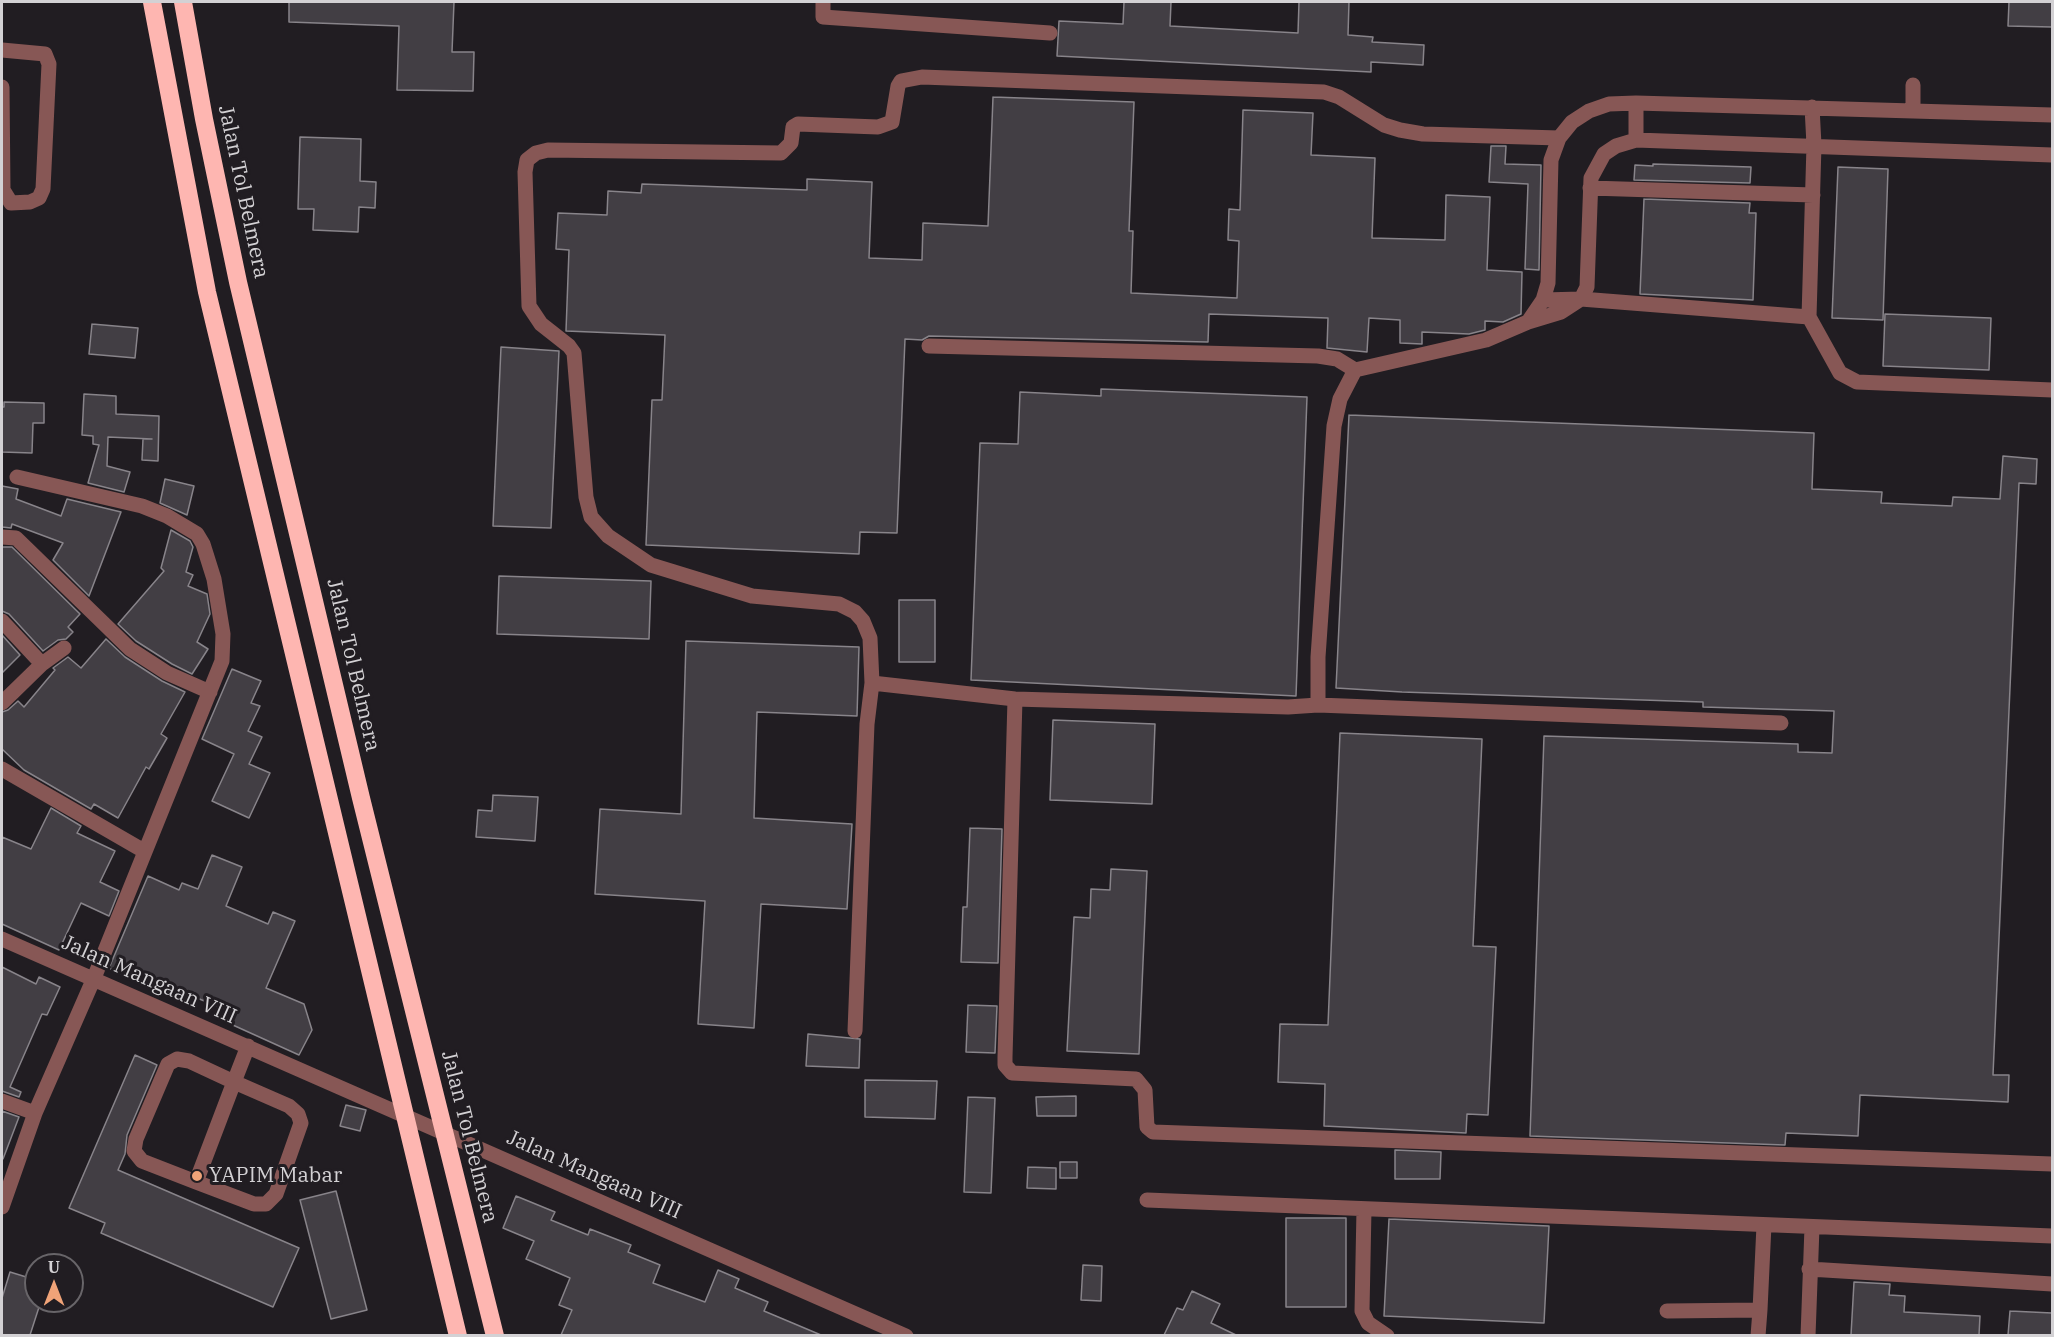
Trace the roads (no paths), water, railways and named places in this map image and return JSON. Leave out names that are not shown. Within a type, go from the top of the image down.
[{"type":"highway","points":[[152,2],[207,292],[458,1335]]},
{"type":"highway","name":"Jalan Tol Belmera","points":[[183,2],[238,282],[495,1335]]},
{"type":"street","points":[[823,2],[824,17],[1050,33]]},
{"type":"street","points":[[2,50],[45,54],[49,64],[43,189],[39,198],[30,202],[11,203],[3,190],[2,87]]},
{"type":"street","points":[[855,1031],[867,724],[872,683],[870,638],[863,621],[855,612],[839,604],[752,596],[651,565],[608,536],[591,517],[586,497],[574,353],[569,346],[541,324],[529,306],[525,172],[527,160],[536,153],[548,150],[781,153],[791,143],[793,127],[798,124],[878,127],[892,122],[898,86],[902,81],[922,76],[1324,92],[1339,97],[1384,125],[1400,130],[1423,134],[1559,138]]},
{"type":"street","points":[[1913,86],[1913,111]]},
{"type":"street","points":[[1528,322],[1543,300],[1548,283],[1551,160],[1559,138],[1572,122],[1590,111],[1609,104],[1636,103],[2052,116]]},
{"type":"street","points":[[1636,103],[1636,140]]},
{"type":"street","points":[[1812,107],[1814,146],[1809,317],[1840,373],[1857,382],[2052,390]]},
{"type":"street","points":[[929,346],[1318,356],[1338,359],[1355,370],[1486,340],[1528,322],[1561,312],[1581,299],[1587,287],[1591,178],[1604,154],[1616,146],[1636,140],[2052,155]]},
{"type":"street","points":[[1590,188],[1813,195]]},
{"type":"street","points":[[1543,300],[1581,299],[1809,317]]},
{"type":"street","points":[[1318,705],[1334,426],[1340,399],[1355,370]]},
{"type":"street","points":[[2,1207],[35,1113],[94,978],[222,661],[223,634],[214,579],[203,544],[197,534],[167,516],[142,506],[17,477]]},
{"type":"street","points":[[2,537],[16,538],[130,649],[167,673],[210,692]]},
{"type":"street","points":[[2,621],[42,664]]},
{"type":"street","points":[[2,703],[42,664],[64,648]]},
{"type":"street","points":[[872,683],[1015,699],[1288,707],[1318,705],[1781,723]]},
{"type":"street","points":[[1015,699],[1005,1057],[1005,1065],[1012,1073],[1136,1079],[1145,1090],[1147,1127],[1153,1131],[2052,1164]]},
{"type":"street","points":[[2,768],[144,850]]},
{"type":"street","name":"Jalan Mangaan VIII","points":[[2,939],[906,1335]]},
{"type":"street","points":[[196,1182],[248,1046]]},
{"type":"street","points":[[177,1059],[189,1061],[289,1107],[298,1114],[301,1123],[276,1194],[266,1204],[254,1204],[196,1182],[142,1161],[134,1151],[136,1138],[168,1065],[177,1059]]},
{"type":"street","points":[[2,1101],[35,1113]]},
{"type":"street","points":[[1147,1200],[2052,1236]]},
{"type":"street","points":[[1364,1209],[1362,1311],[1368,1323],[1387,1335]]},
{"type":"street","points":[[1758,1335],[1764,1225]]},
{"type":"street","points":[[1808,1335],[1812,1227]]},
{"type":"street","points":[[1809,1269],[2052,1284]]},
{"type":"street","points":[[1667,1311],[1760,1310]]},
{"type":"place","name":"YAPIM Mabar","points":[[197,1176]]}]
